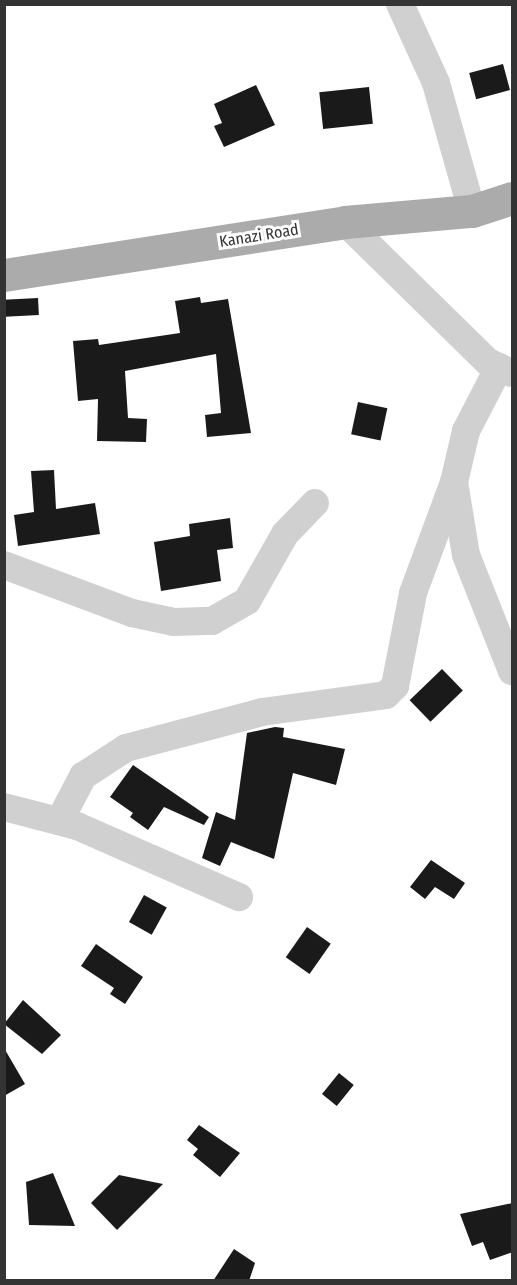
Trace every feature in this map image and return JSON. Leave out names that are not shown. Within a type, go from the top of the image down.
[{"type":"main road","name":"Kanazi Road","points":[[4,275],[345,222],[472,212],[513,198]]},
{"type":"street","points":[[400,4],[436,83],[472,212]]},
{"type":"street","points":[[60,820],[83,776],[126,748],[262,712],[386,695],[395,686],[413,593],[454,482],[466,431],[506,370],[402,282],[345,222]]},
{"type":"street","points":[[454,482],[466,555],[513,671]]},
{"type":"street","points":[[4,565],[132,613],[174,622],[212,621],[247,601],[285,534],[315,503]]},
{"type":"street","points":[[4,807],[60,820],[160,858],[239,897]]},
{"type":"building","points":[[503,64],[510,90],[476,99],[469,73]]},
{"type":"building","points":[[256,85],[275,125],[224,147],[214,126],[222,123],[214,104]]},
{"type":"building","points":[[369,87],[373,124],[323,129],[319,92]]},
{"type":"building","points":[[200,297],[201,303],[228,299],[251,433],[207,437],[205,415],[221,413],[216,354],[125,371],[128,418],[147,419],[146,442],[97,441],[98,399],[78,401],[73,341],[98,339],[99,345],[180,333],[175,301]]},
{"type":"building","points":[[38,298],[39,315],[5,317],[4,300]]},
{"type":"building","points":[[358,402],[387,408],[380,441],[351,434]]},
{"type":"building","points":[[54,470],[56,509],[95,503],[100,534],[18,546],[14,515],[34,512],[31,471]]},
{"type":"building","points":[[230,518],[233,548],[217,550],[221,581],[161,591],[154,542],[190,536],[189,524]]},
{"type":"building","points":[[442,669],[463,691],[430,722],[410,700]]},
{"type":"building","points":[[275,727],[284,728],[283,737],[345,749],[336,785],[293,773],[274,859],[231,842],[220,866],[202,858],[216,812],[235,820],[247,733]]},
{"type":"building","points":[[133,765],[209,817],[204,825],[164,807],[148,830],[130,817],[133,813],[110,797]]},
{"type":"building","points":[[431,860],[465,883],[454,899],[435,887],[425,899],[410,887]]},
{"type":"building","points":[[144,895],[167,908],[152,935],[129,922]]},
{"type":"building","points":[[307,927],[331,944],[310,974],[286,957]]},
{"type":"building","points":[[96,944],[143,977],[125,1004],[110,994],[114,988],[81,966]]},
{"type":"building","points":[[23,1000],[61,1035],[42,1054],[4,1024]]},
{"type":"building","points":[[4,1048],[25,1084],[4,1096]]},
{"type":"building","points":[[339,1073],[354,1085],[337,1106],[322,1094]]},
{"type":"building","points":[[199,1125],[240,1153],[220,1177],[193,1155],[198,1149],[187,1140]]},
{"type":"building","points":[[53,1173],[75,1226],[29,1225],[26,1182]]},
{"type":"building","points":[[119,1175],[163,1184],[117,1230],[91,1203]]},
{"type":"building","points":[[513,1203],[513,1252],[490,1260],[483,1242],[472,1246],[460,1214]]},
{"type":"building","points":[[234,1249],[255,1263],[249,1281],[213,1281]]}]
